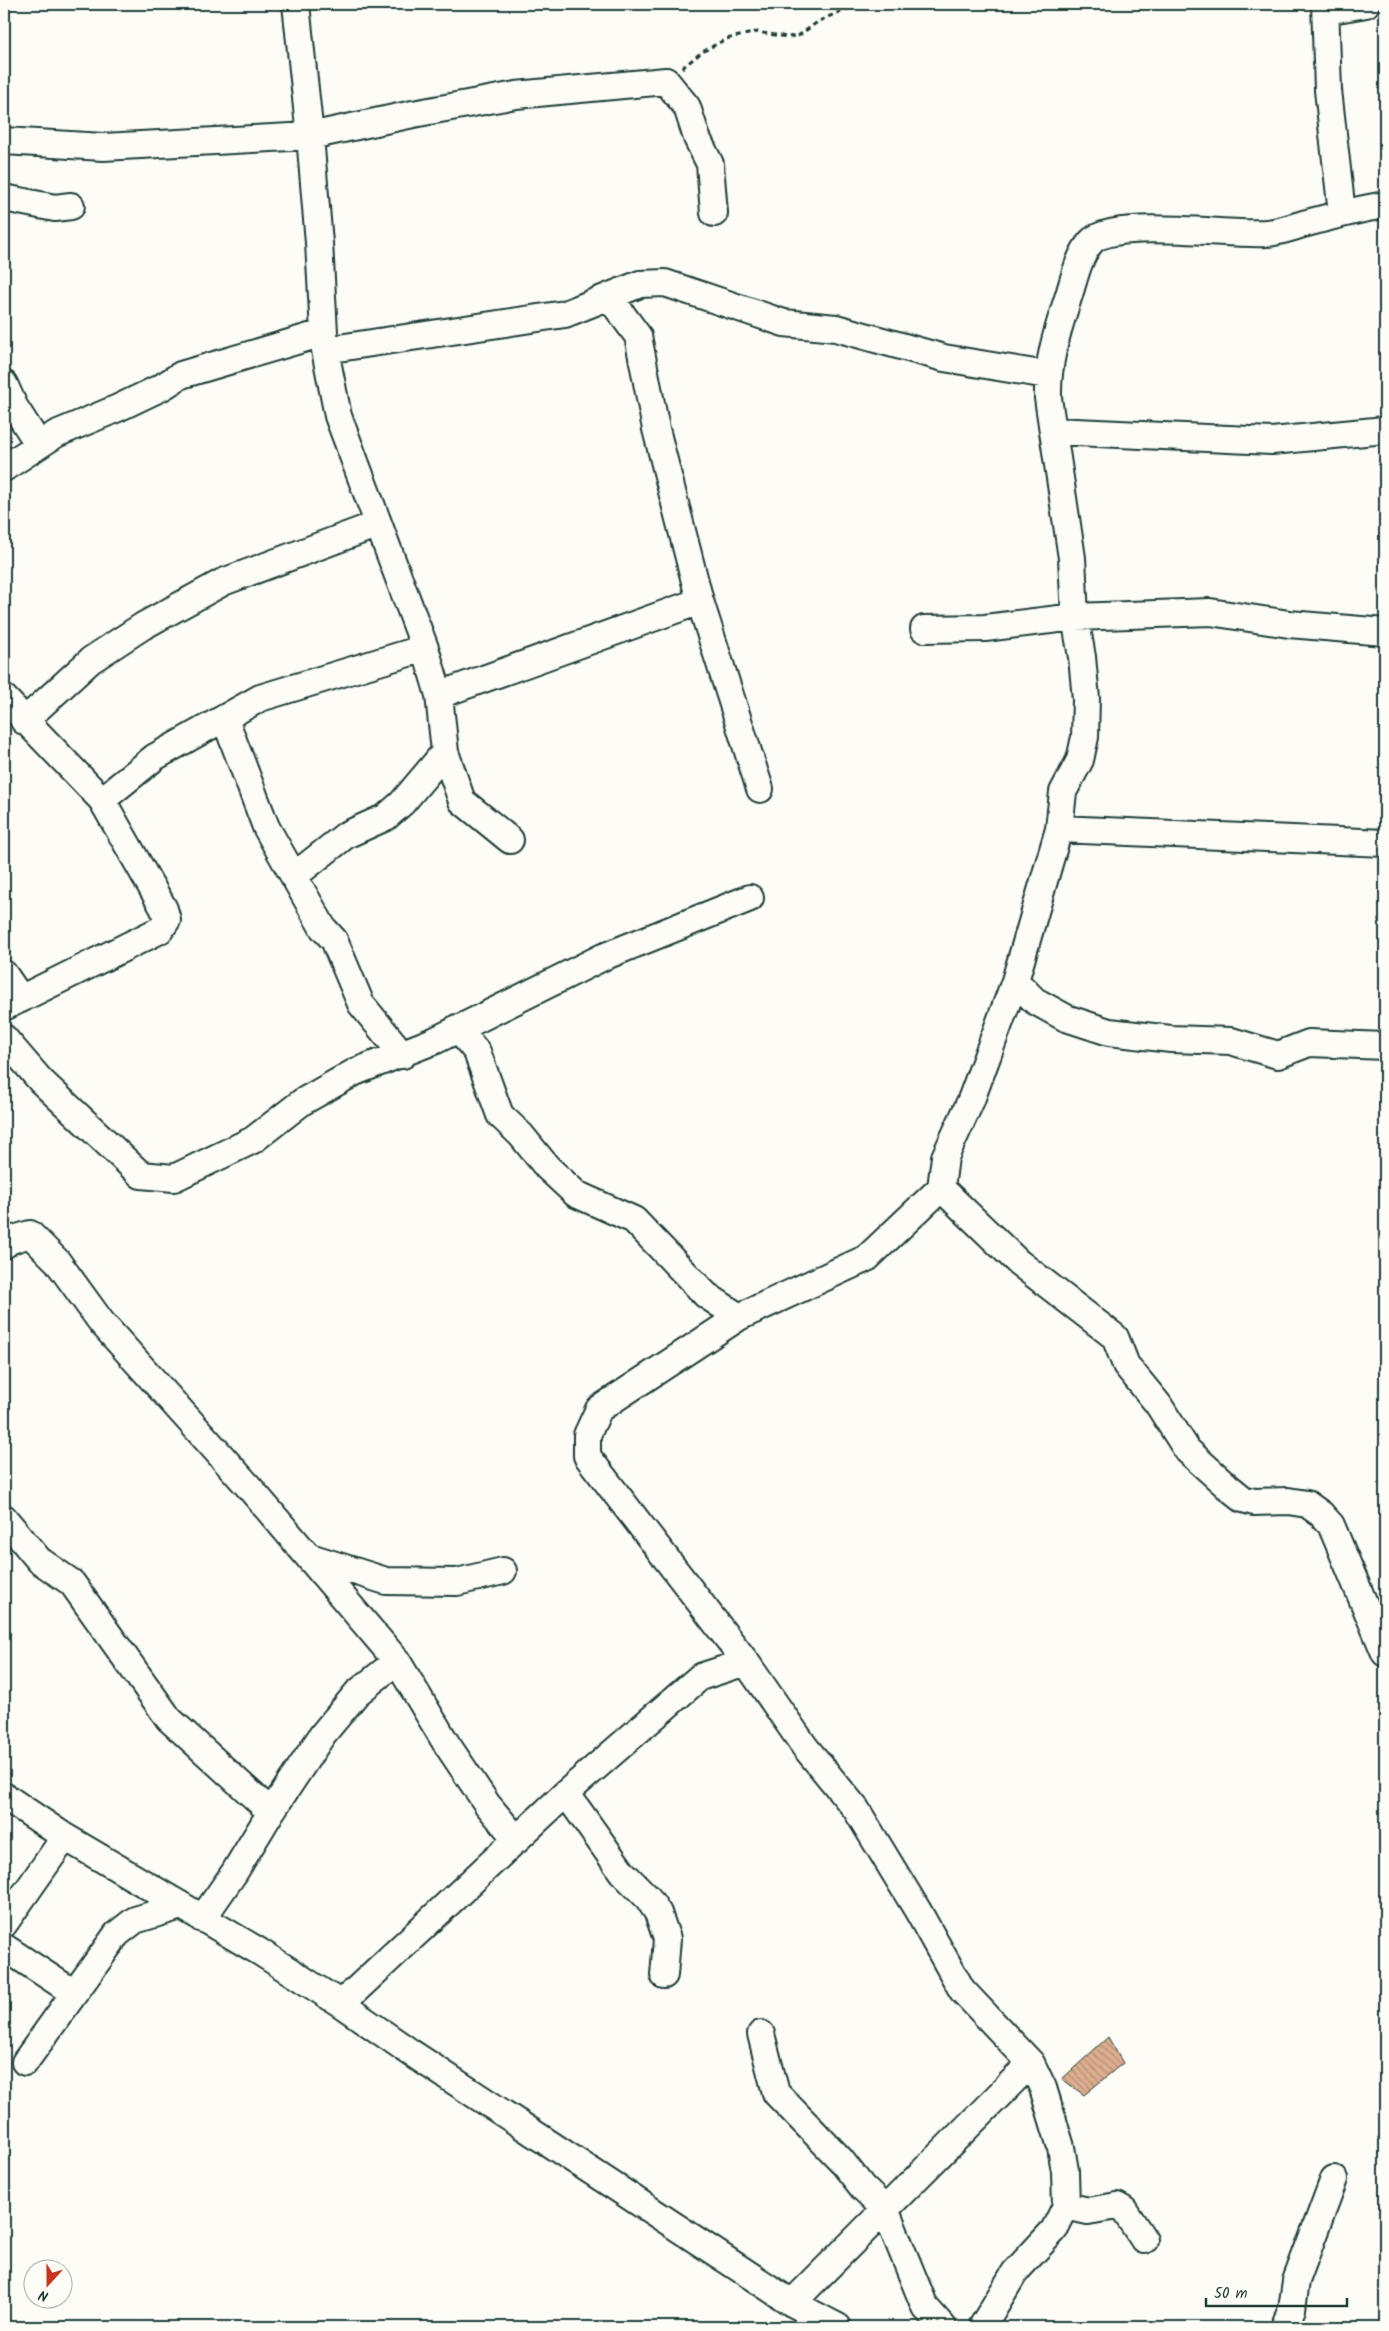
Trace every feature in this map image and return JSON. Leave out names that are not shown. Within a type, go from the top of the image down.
[{"type":"street","points":[[296,4],[310,136],[324,341],[338,416],[425,648],[439,694],[445,752],[462,801],[510,840]]},
{"type":"street","points":[[1342,213],[1328,90],[1326,7],[1366,4]]},
{"type":"street","points":[[4,141],[103,147],[310,136],[516,95],[666,81],[687,106],[697,138],[710,164],[714,213]]},
{"type":"street","points":[[4,198],[55,208],[71,206]]},
{"type":"street","points":[[982,2327],[1015,2272],[1054,2230],[1066,2206],[1061,2147],[1043,2088],[1031,2063],[962,1990],[918,1910],[856,1809],[805,1747],[746,1662],[587,1456],[587,1435],[599,1409],[739,1317],[867,1258],[942,1188],[945,1158],[971,1100],[1015,981],[1058,828],[1063,792],[1080,760],[1085,737],[1086,699],[1082,657],[1075,616],[1072,558],[1048,398],[1047,375],[1053,342],[1083,253],[1092,240],[1103,234],[1123,230],[1159,229],[1235,234],[1269,233],[1342,213],[1385,205]]},
{"type":"street","points":[[4,468],[56,434],[127,404],[162,387],[181,374],[324,341],[565,314],[610,298],[640,284],[665,283],[784,323],[836,328],[944,358],[1047,375]]},
{"type":"street","points":[[610,298],[638,336],[656,429],[700,601],[760,789]]},
{"type":"street","points":[[4,384],[14,406],[39,445]]},
{"type":"street","points":[[1054,431],[1272,441],[1385,430]]},
{"type":"street","points":[[24,721],[91,660],[143,626],[223,582],[378,524]]},
{"type":"street","points":[[439,694],[700,601]]},
{"type":"street","points":[[924,629],[985,628],[1075,616],[1210,612],[1289,624],[1385,632]]},
{"type":"street","points":[[102,800],[155,757],[260,698],[425,648]]},
{"type":"street","points":[[4,698],[24,721],[102,800],[164,909],[167,920],[160,930],[12,1003],[4,974]]},
{"type":"street","points":[[225,719],[266,827],[323,928],[334,940],[361,1004],[403,1055]]},
{"type":"street","points":[[294,876],[346,835],[386,817],[402,803],[445,752]]},
{"type":"street","points":[[1058,828],[1385,843]]},
{"type":"street","points":[[4,1038],[41,1081],[140,1175],[174,1178],[253,1140],[302,1102],[347,1076],[403,1055],[604,957],[750,898]]},
{"type":"street","points":[[1015,981],[1035,1001],[1066,1018],[1109,1032],[1170,1039],[1231,1041],[1278,1055],[1309,1043],[1385,1046]]},
{"type":"street","points":[[457,1028],[477,1052],[500,1115],[521,1135],[547,1166],[576,1194],[634,1220],[706,1295],[739,1317]]},
{"type":"street","points":[[942,1188],[1018,1262],[1115,1337],[1126,1365],[1158,1404],[1187,1450],[1227,1486],[1243,1499],[1307,1504],[1321,1514],[1331,1525],[1385,1653]]},
{"type":"street","points":[[4,1245],[11,1240],[30,1234],[57,1262],[102,1323],[250,1487],[307,1556],[336,1586],[397,1661],[451,1751],[487,1804],[517,1840]]},
{"type":"street","points":[[4,1518],[39,1560],[72,1583],[169,1719],[270,1812]]},
{"type":"street","points":[[307,1556],[386,1581],[457,1582],[503,1571]]},
{"type":"street","points":[[25,2062],[117,1934],[135,1920],[191,1912],[234,1873],[270,1812],[323,1734],[357,1693],[397,1661]]},
{"type":"street","points":[[341,2004],[566,1793],[700,1677],[746,1662]]},
{"type":"street","points":[[566,1793],[622,1872],[648,1898],[658,1913],[667,1939],[664,1975]]},
{"type":"street","points":[[4,1796],[65,1837],[341,2004],[418,2058],[792,2303],[838,2327]]},
{"type":"street","points":[[4,1924],[65,1837]]},
{"type":"street","points":[[4,1947],[74,1993]]},
{"type":"street","points":[[762,2034],[776,2094],[840,2159],[863,2188],[885,2209],[925,2307],[943,2327]]},
{"type":"street","points":[[792,2303],[1031,2063]]},
{"type":"street","points":[[1284,2327],[1292,2309],[1296,2281],[1334,2179]]},
{"type":"street","points":[[1066,2206],[1088,2211],[1117,2206],[1124,2210],[1144,2240]]},
{"type":"path","points":[[666,81],[702,52],[726,39],[757,32],[787,37],[798,36],[819,21],[858,4]]},
{"type":"building","points":[[1108,2037],[1123,2063],[1084,2095],[1062,2079]]}]
